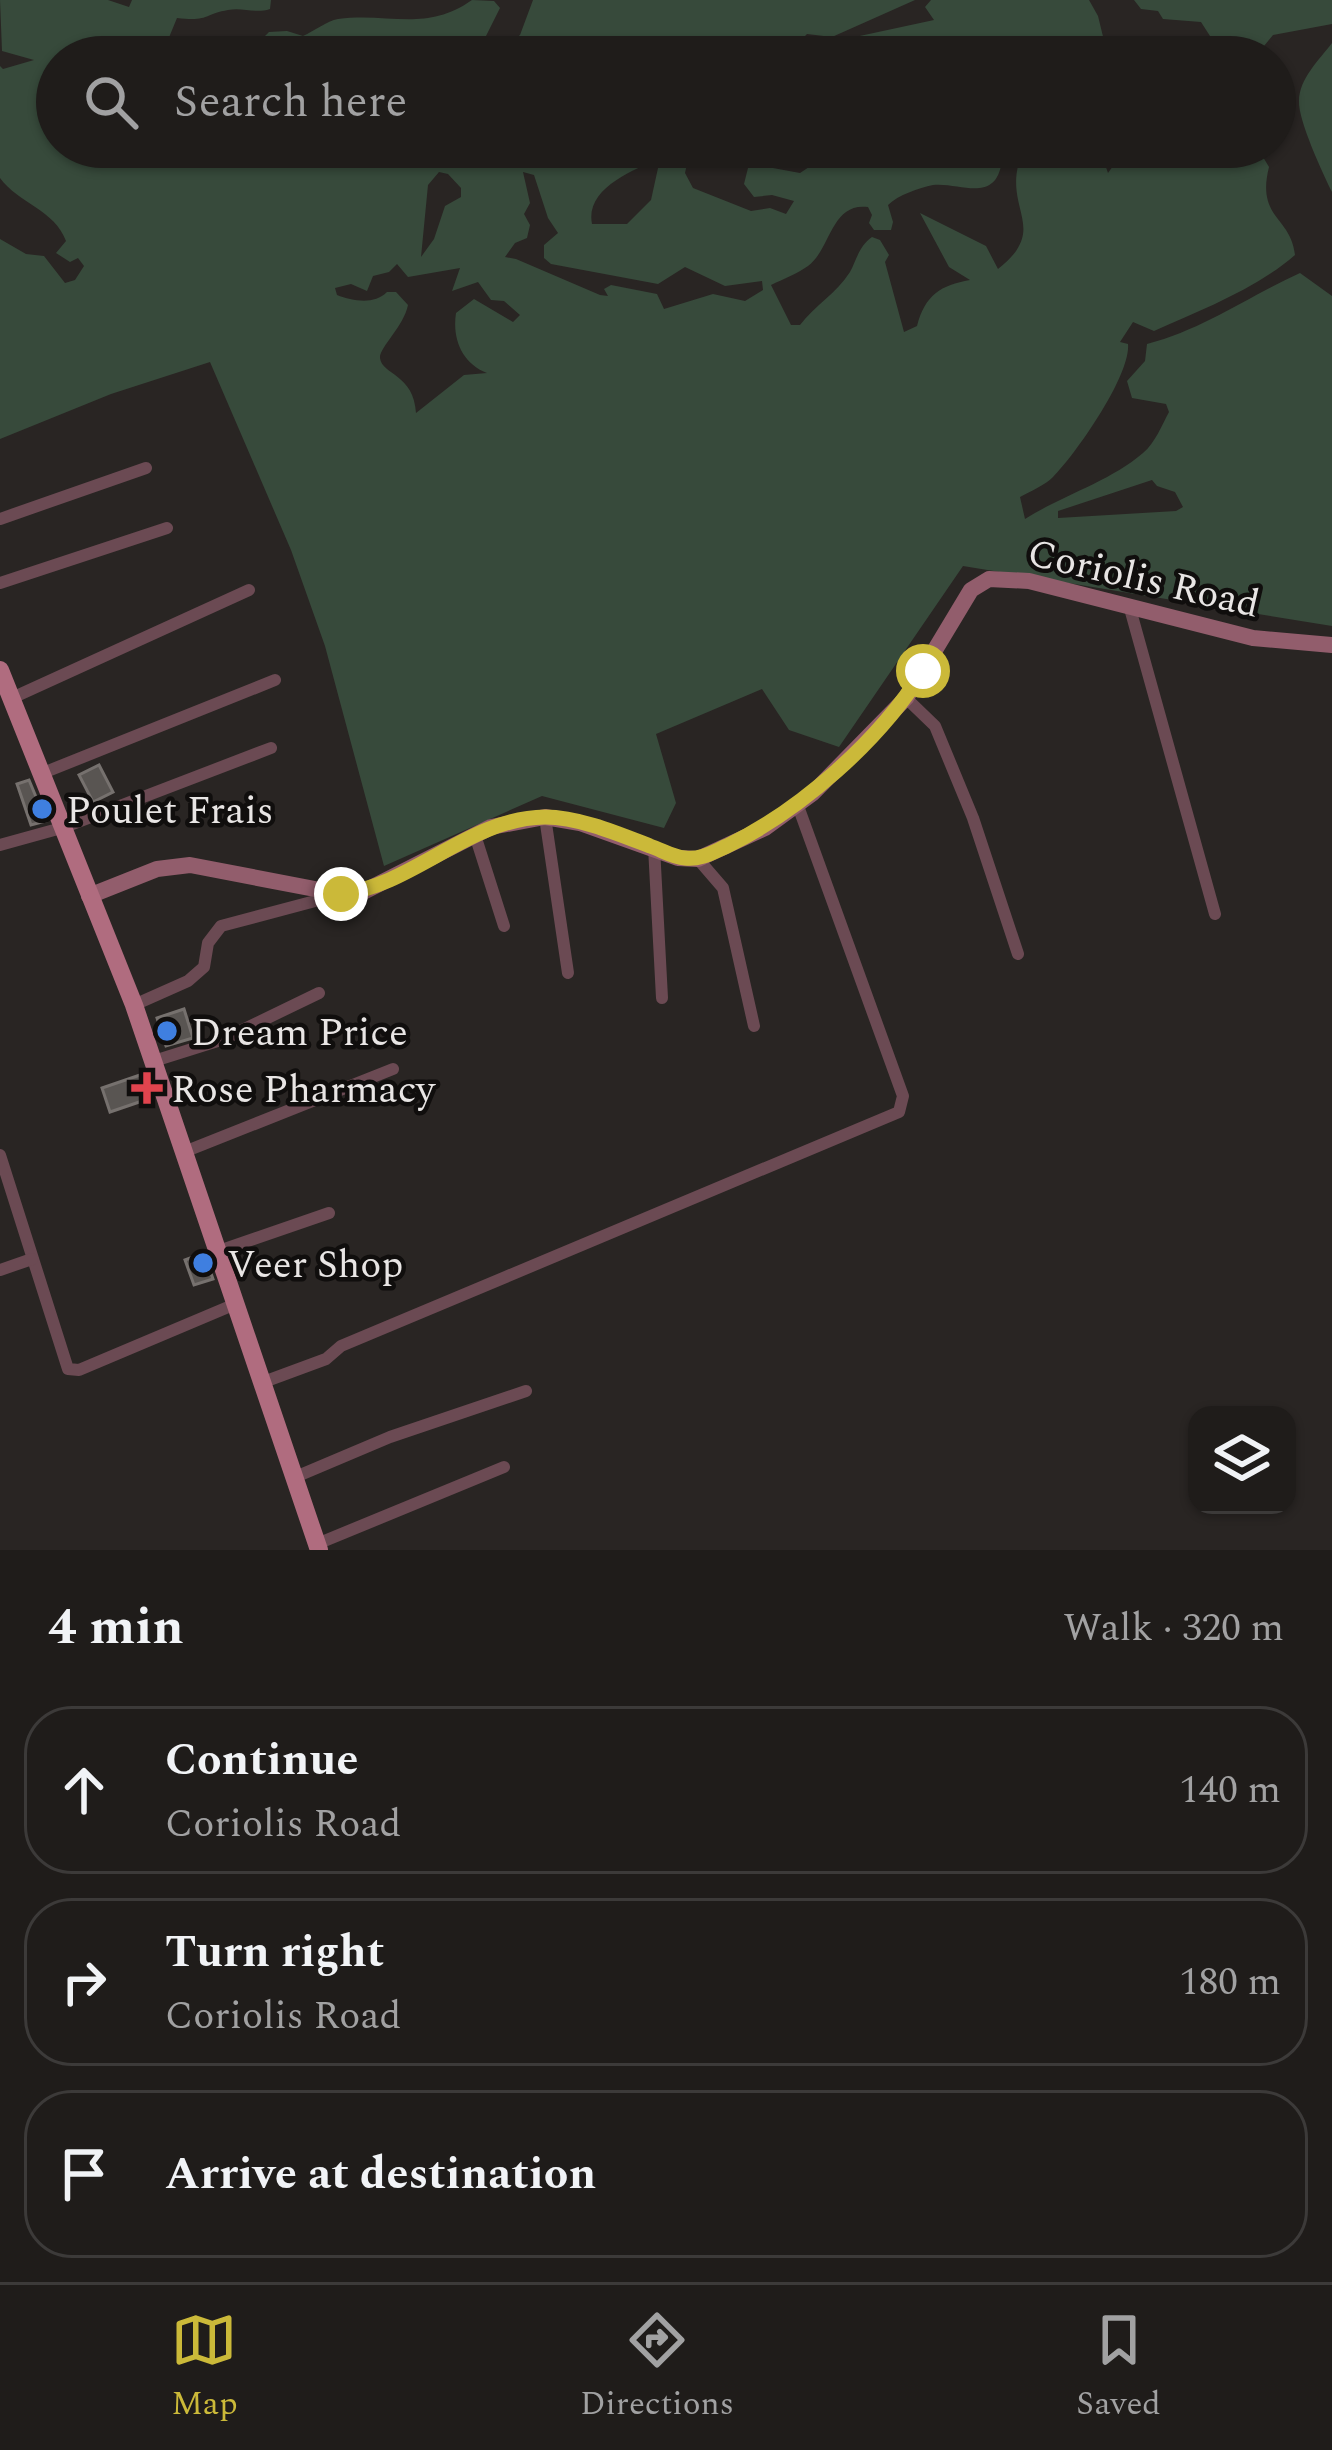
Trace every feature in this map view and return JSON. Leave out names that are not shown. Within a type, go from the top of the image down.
[{"type":"main road","name":"Coriolis Road","points":[[698,859],[765,828],[798,806],[906,698],[971,590],[989,579],[1028,581],[1252,638],[1332,645]]},
{"type":"main road","points":[[0,670],[134,1004],[318,1547]]},
{"type":"main road","points":[[89,896],[157,868],[190,865],[341,894],[365,891],[491,827],[545,817],[580,823],[678,858],[698,859]]},
{"type":"street","points":[[0,519],[146,468]]},
{"type":"street","points":[[0,583],[166,528]]},
{"type":"street","points":[[12,698],[249,590]]},
{"type":"street","points":[[1129,604],[1215,914]]},
{"type":"street","points":[[43,773],[275,680]]},
{"type":"street","points":[[906,698],[935,726],[973,818],[1018,953]]},
{"type":"street","points":[[0,845],[65,827],[271,748]]},
{"type":"street","points":[[261,1383],[899,1112],[903,1096],[798,806]]},
{"type":"street","points":[[545,817],[568,973]]},
{"type":"street","points":[[475,835],[504,926]]},
{"type":"street","points":[[653,847],[662,998]]},
{"type":"street","points":[[698,859],[723,888],[754,1026]]},
{"type":"street","points":[[134,1004],[188,981],[204,967],[208,943],[221,926],[341,894]]},
{"type":"street","points":[[154,1061],[224,1039],[320,993]]},
{"type":"street","points":[[184,1152],[393,1069]]},
{"type":"street","points":[[0,1155],[68,1369],[79,1370],[233,1305]]},
{"type":"street","points":[[216,1252],[328,1213]]},
{"type":"street","points":[[0,1270],[32,1259]]},
{"type":"street","points":[[293,1478],[390,1437],[526,1391]]},
{"type":"street","points":[[318,1547],[504,1467]]},
{"type":"green space","points":[[0,0],[108,0],[129,7],[132,0],[271,0],[270,9],[265,10],[233,9],[201,18],[177,18],[170,36],[36,36],[36,168],[639,168],[603,191],[592,212],[592,224],[627,224],[651,200],[658,168],[686,168],[693,188],[751,211],[770,208],[786,214],[794,201],[772,195],[754,197],[744,184],[748,168],[800,173],[808,168],[1000,168],[991,184],[983,187],[933,185],[903,195],[888,205],[891,230],[874,230],[868,207],[846,212],[808,266],[771,285],[791,325],[800,325],[838,287],[872,237],[880,240],[889,255],[885,262],[904,332],[917,326],[936,293],[970,280],[949,267],[920,213],[986,246],[998,269],[1021,242],[1018,168],[1106,168],[1108,173],[1112,168],[1269,168],[1270,207],[1295,255],[1246,288],[1154,331],[1133,322],[1120,342],[1128,344],[1121,375],[1100,414],[1053,477],[1020,497],[1025,519],[1143,453],[1169,412],[1166,404],[1132,398],[1127,381],[1145,361],[1147,344],[1206,321],[1300,273],[1332,296],[1332,626],[963,566],[839,747],[789,730],[762,689],[656,734],[676,803],[664,828],[542,796],[384,866],[325,646],[291,550],[210,362],[111,394],[0,439],[0,239],[26,254],[44,256],[65,283],[75,280],[84,266],[78,258],[70,262],[56,253],[66,241],[61,230],[0,178],[0,66],[34,60],[2,51]],"holes":[[[439,172],[448,174],[461,188],[461,197],[445,206],[434,239],[421,257],[428,185]],[[523,172],[534,175],[558,233],[544,245],[544,258],[551,264],[658,284],[685,267],[725,286],[762,281],[763,290],[745,301],[713,294],[664,309],[657,294],[611,285],[604,289],[608,296],[600,295],[505,257],[515,243],[527,238],[530,225],[524,214],[530,203]],[[397,264],[408,277],[460,268],[452,291],[478,282],[491,300],[504,301],[520,315],[513,322],[474,299],[456,313],[461,349],[487,373],[464,375],[416,413],[410,390],[380,358],[408,305],[396,292],[363,301],[337,295],[335,288],[351,284],[367,291],[373,276]],[[1152,480],[1175,492],[1183,507],[1058,518],[1058,511]]]},
{"type":"green space","points":[[472,0],[494,1],[500,8],[486,36],[303,36],[338,19],[422,19]]},
{"type":"green space","points":[[533,0],[915,0],[834,36],[520,35]]},
{"type":"green space","points":[[931,0],[1089,0],[1103,36],[860,36],[934,20],[925,7]]},
{"type":"green space","points":[[1134,0],[1332,0],[1332,24],[1272,36],[1210,36],[1201,22],[1163,19],[1158,11],[1141,9]]},
{"type":"green space","points":[[269,32],[303,36],[265,36]]},
{"type":"green space","points":[[1332,43],[1332,192],[1299,101],[1306,77]]},
{"type":"building","points":[[99,765],[113,792],[93,802],[79,775]]},
{"type":"building","points":[[29,780],[46,821],[31,825],[17,784]]},
{"type":"building","points":[[184,1009],[193,1038],[166,1046],[157,1018]]},
{"type":"building","points":[[143,1074],[151,1098],[110,1112],[102,1088]]},
{"type":"building","points":[[204,1253],[213,1279],[194,1285],[185,1260]]},
{"type":"place","name":"Poulet Frais","points":[[42,809]]},
{"type":"place","name":"Dream Price","points":[[167,1031]]},
{"type":"place","name":"Rose Pharmacy","points":[[147,1088]]},
{"type":"place","name":"Veer Shop","points":[[203,1263]]},
{"type":"route","points":[[341,894],[365,891],[491,827],[545,817],[580,823],[678,858],[698,859],[765,828],[798,806],[906,698],[923,671]]}]
